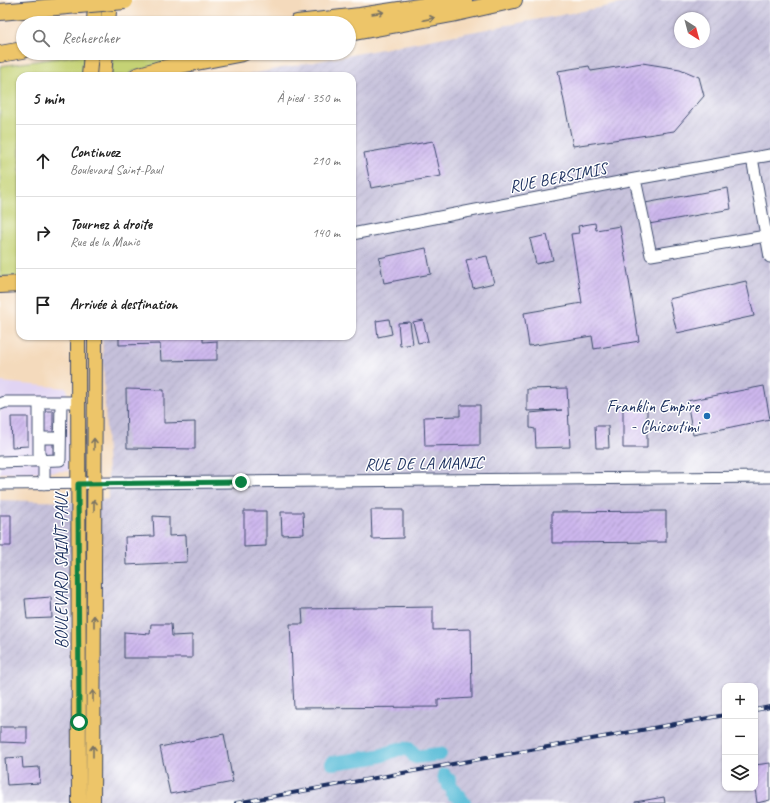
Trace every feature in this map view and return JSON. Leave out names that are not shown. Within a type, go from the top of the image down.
[{"type":"highway","points":[[0,12],[123,0]]},
{"type":"highway","points":[[356,16],[464,0]]},
{"type":"highway","points":[[356,32],[452,14],[514,0]]},
{"type":"highway","points":[[0,50],[16,49]]},
{"type":"highway","points":[[0,54],[16,51]]},
{"type":"highway","points":[[148,72],[160,68],[204,60]]},
{"type":"highway","points":[[0,285],[16,284]]},
{"type":"highway","points":[[0,294],[16,294]]},
{"type":"main road","points":[[94,16],[95,0]]},
{"type":"main road","points":[[113,16],[123,0]]},
{"type":"main road","points":[[90,72],[91,60]]},
{"type":"main road","points":[[104,72],[105,60]]},
{"type":"main road","name":"BOULEVARD SAINT-PAUL","points":[[78,340],[79,803]]},
{"type":"main road","name":"BOULEVARD SAINT-PAUL","points":[[93,803],[95,340]]},
{"type":"street","name":"RUE BERSIMIS","points":[[356,233],[770,154]]},
{"type":"street","points":[[752,158],[770,257]]},
{"type":"street","points":[[635,179],[651,255],[766,236]]},
{"type":"street","points":[[0,404],[5,402],[79,402]]},
{"type":"street","points":[[39,402],[38,438],[39,454],[44,466],[44,484]]},
{"type":"street","points":[[0,462],[60,460],[61,402]]},
{"type":"street","points":[[38,438],[60,438]]},
{"type":"street","name":"RUE DE LA MANIC","points":[[0,484],[770,477]]},
{"type":"shaded area","points":[[640,0],[770,0],[770,803],[0,803],[0,500],[71,502],[109,499],[102,340],[356,340],[356,72],[261,72],[324,60],[356,60],[356,54]]},
{"type":"shaded area","points":[[0,382],[67,388],[70,471],[0,473]]},
{"type":"green space","points":[[43,60],[85,60],[84,72],[16,72],[16,277],[0,277],[0,66]]},
{"type":"green space","points":[[112,60],[189,60],[132,72],[111,72]]},
{"type":"building","points":[[642,63],[680,69],[699,77],[704,96],[674,131],[573,146],[558,71],[589,66],[591,71]]},
{"type":"building","points":[[433,141],[441,176],[371,188],[364,153]]},
{"type":"building","points":[[728,188],[731,209],[649,224],[645,203]]},
{"type":"building","points":[[595,223],[596,230],[620,226],[639,341],[594,349],[592,336],[529,346],[524,313],[582,303],[571,234],[579,233],[578,226]]},
{"type":"building","points":[[547,235],[553,260],[536,264],[530,239]]},
{"type":"building","points":[[426,248],[431,274],[384,283],[379,258]]},
{"type":"building","points":[[487,256],[494,283],[473,288],[466,260]]},
{"type":"building","points":[[746,281],[754,316],[677,333],[669,299]]},
{"type":"building","points":[[389,319],[392,334],[378,337],[376,321]]},
{"type":"building","points":[[423,320],[428,341],[418,343],[413,322]]},
{"type":"building","points":[[410,322],[413,344],[400,346],[398,323]]},
{"type":"building","points":[[119,340],[217,341],[217,360],[161,361],[160,344],[119,345]]},
{"type":"building","points":[[764,386],[770,419],[693,435],[687,401]]},
{"type":"building","points":[[567,388],[570,447],[536,448],[535,429],[530,428],[530,413],[562,410],[527,411],[527,389]]},
{"type":"building","points":[[126,389],[164,390],[164,423],[195,422],[195,449],[127,448]]},
{"type":"building","points":[[460,405],[480,405],[480,445],[425,446],[424,417],[460,416]]},
{"type":"building","points":[[623,408],[647,408],[647,448],[623,448]]},
{"type":"building","points":[[44,411],[53,411],[53,455],[44,455]]},
{"type":"building","points":[[11,417],[28,417],[28,446],[12,447]]},
{"type":"building","points":[[595,426],[608,426],[609,448],[596,448]]},
{"type":"building","points":[[371,510],[403,510],[403,538],[372,539]]},
{"type":"building","points":[[244,511],[266,511],[266,546],[244,547]]},
{"type":"building","points":[[666,511],[666,542],[552,543],[552,512]]},
{"type":"building","points":[[281,512],[303,512],[304,534],[282,535]]},
{"type":"building","points":[[0,515],[11,515],[11,546],[0,546]]},
{"type":"building","points":[[153,516],[169,517],[169,536],[186,535],[187,562],[126,565],[125,537],[154,536]]},
{"type":"building","points":[[51,597],[52,618],[27,619],[25,599]]},
{"type":"building","points":[[433,607],[433,630],[471,629],[472,698],[438,700],[438,707],[294,708],[290,624],[303,624],[302,609]]},
{"type":"building","points":[[151,624],[171,624],[172,636],[192,635],[192,658],[124,658],[124,632],[150,634]]},
{"type":"building","points":[[0,727],[27,727],[27,743],[0,742]]},
{"type":"building","points":[[224,734],[233,782],[170,794],[160,747]]},
{"type":"building","points":[[22,757],[23,768],[39,767],[40,783],[7,785],[5,758]]},
{"type":"building","points":[[770,763],[770,800],[757,803],[755,791],[758,791],[758,765]]},
{"type":"building","points":[[664,797],[665,803],[635,803],[635,802]]},
{"type":"waterway","points":[[332,763],[379,756],[400,749],[409,749],[415,757],[440,754]]},
{"type":"waterway","points":[[444,775],[445,779],[449,780],[449,786],[455,790],[453,794],[459,796],[464,803]]},
{"type":"railway","points":[[758,709],[770,707]]},
{"type":"railway","points":[[236,803],[722,716]]},
{"type":"place","name":"Franklin Empire - Chicoutimi","points":[[707,416]]},
{"type":"route","points":[[79,722],[78,484],[241,482]]}]
